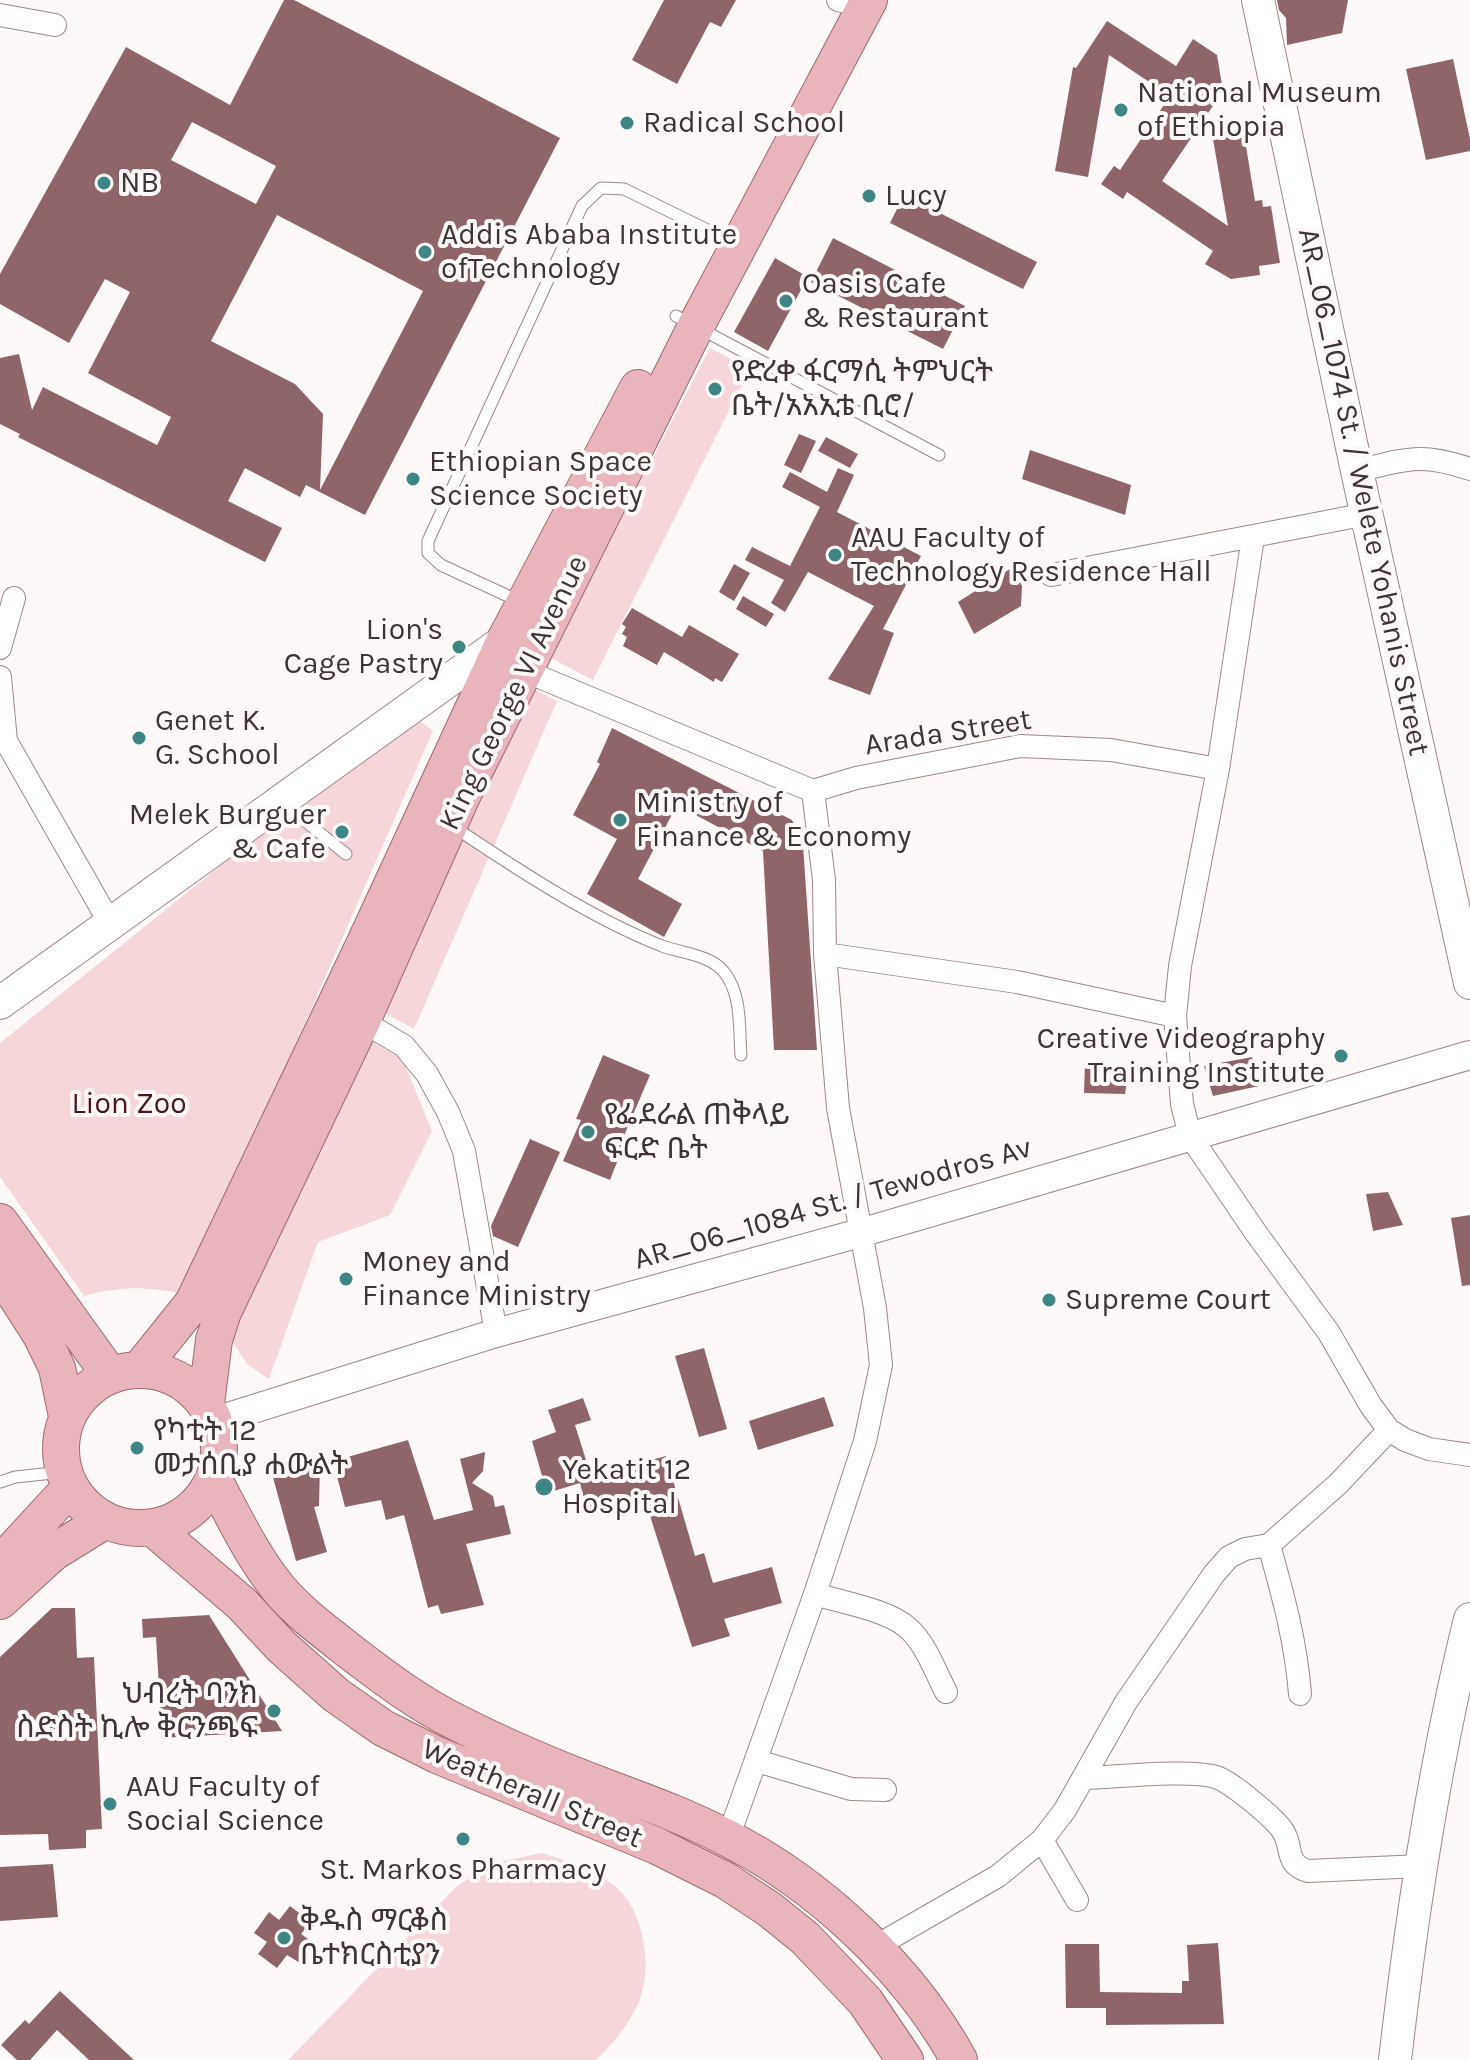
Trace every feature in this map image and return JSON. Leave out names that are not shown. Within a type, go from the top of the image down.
[{"type":"main road","name":"AR_06_1074 St. / Welete Yohanis Street","points":[[1258,0],[1357,471],[1470,983]]},
{"type":"main road","name":"King George VI Avenue","points":[[125,1372],[193,1303],[378,948],[437,818],[505,640],[686,321],[852,2]]},
{"type":"main road","name":"King George VI Avenue","points":[[437,818],[525,671],[686,321]]},
{"type":"main road","points":[[0,1003],[505,640],[543,635]]},
{"type":"main road","name":"King George VI Avenue","points":[[210,1412],[214,1340],[223,1312],[362,1021],[378,948]]},
{"type":"main road","points":[[0,1222],[46,1290],[125,1372]]},
{"type":"main road","points":[[0,1271],[41,1335],[57,1368],[67,1416]]},
{"type":"main road","points":[[125,1372],[166,1374],[188,1386],[210,1412],[220,1450],[214,1480],[200,1503],[178,1520],[153,1528],[128,1529],[104,1521],[84,1506],[67,1480],[60,1453],[61,1434],[67,1416],[85,1391],[125,1372]]},
{"type":"main road","points":[[0,1564],[67,1480]]},
{"type":"main road","points":[[214,1480],[245,1538],[280,1589],[317,1626],[405,1694],[457,1723],[604,1787],[669,1810],[728,1838],[792,1879],[829,1907],[873,1948],[917,1997],[959,2060]]},
{"type":"main road","points":[[0,1601],[54,1552],[104,1521]]},
{"type":"main road","name":"Weatherall Street","points":[[153,1528],[242,1604],[282,1647],[336,1695],[383,1728],[437,1755],[657,1846],[725,1880],[769,1909],[805,1938],[865,2001],[905,2060]]},
{"type":"main road","points":[[1395,2060],[1421,1866],[1470,1619]]},
{"type":"main road","points":[[383,1728],[405,1694]]},
{"type":"street","points":[[0,15],[55,25]]},
{"type":"street","points":[[1357,471],[1420,457],[1448,461],[1470,469]]},
{"type":"street","points":[[1051,575],[1367,514]]},
{"type":"street","points":[[1253,537],[1218,769],[1180,966],[1175,1016],[1182,1104],[1190,1136],[1329,1333],[1371,1406],[1389,1430],[1429,1449],[1470,1455]]},
{"type":"street","points":[[0,648],[14,598]]},
{"type":"street","points":[[525,671],[813,791],[824,880],[825,954],[838,1108],[875,1308],[881,1365],[865,1441],[815,1594],[728,1838]]},
{"type":"street","points":[[0,677],[3,740],[111,925]]},
{"type":"street","name":"Arada Street","points":[[813,791],[872,774],[1020,746],[1111,750],[1218,769]]},
{"type":"street","points":[[825,954],[1017,982],[1175,1016]]},
{"type":"street","points":[[362,1021],[404,1046],[427,1074],[448,1112],[464,1151],[496,1333]]},
{"type":"street","name":"AR_06_1084 St. / Tewodros Av","points":[[210,1412],[860,1233],[1470,1055]]},
{"type":"street","points":[[873,1948],[998,1876],[1042,1840],[1085,1778],[1126,1702],[1214,1574],[1229,1557],[1245,1549],[1269,1545],[1338,1484],[1389,1430]]},
{"type":"street","points":[[1269,1545],[1290,1619],[1300,1694]]},
{"type":"street","points":[[815,1594],[898,1621],[908,1628],[920,1643],[946,1692]]},
{"type":"street","points":[[757,1761],[851,1789],[885,1790]]},
{"type":"street","points":[[1085,1778],[1214,1776],[1230,1783],[1280,1827],[1287,1838],[1292,1863],[1297,1868],[1308,1871],[1421,1866]]},
{"type":"street","points":[[1042,1840],[1077,1900]]},
{"type":"lane","points":[[524,603],[441,565],[428,553],[428,541],[582,206],[601,188],[624,189],[729,241]]},
{"type":"lane","points":[[686,321],[939,455]]},
{"type":"lane","points":[[290,809],[346,854]]},
{"type":"lane","points":[[437,818],[530,878],[608,919],[661,946],[716,964],[729,979],[737,998],[741,1055]]},
{"type":"lane","points":[[0,1482],[15,1477],[67,1480]]},
{"type":"green space","points":[[710,348],[750,369],[593,680],[549,657]]},
{"type":"green space","points":[[531,688],[557,701],[414,1029],[382,1012]]},
{"type":"green space","name":"Lion Zoo","points":[[410,713],[433,731],[186,1295],[135,1288],[84,1296],[0,1177],[0,1043]]},
{"type":"green space","points":[[363,1036],[403,1060],[432,1131],[390,1215],[318,1242],[269,1379],[247,1364],[227,1334]]},
{"type":"green space","points":[[542,1853],[580,1866],[615,1886],[625,1897],[640,1926],[645,1960],[642,1992],[624,2029],[596,2060],[288,2060],[458,1885],[498,1862]]},
{"type":"building","points":[[284,0],[294,0],[560,138],[365,515],[306,485],[300,497],[245,468],[228,501],[282,528],[265,562],[18,437],[20,434],[0,424],[0,358],[19,354],[32,410],[43,387],[157,445],[171,417],[88,373],[130,292],[105,279],[69,343],[0,304],[0,274],[126,47],[230,105]],"holes":[[[192,122],[276,166],[256,204],[171,160]],[[277,215],[423,291],[320,490],[323,414],[295,384],[211,341]]]},
{"type":"building","points":[[664,0],[736,0],[721,27],[710,22],[677,84],[632,60]]},
{"type":"building","points":[[1277,0],[1348,0],[1342,33],[1287,45],[1286,18],[1279,10]]},
{"type":"building","points":[[1107,21],[1176,66],[1193,39],[1217,55],[1223,91],[1162,181],[1228,226],[1213,139],[1244,134],[1255,201],[1262,200],[1263,207],[1271,206],[1280,263],[1259,266],[1260,275],[1231,279],[1205,264],[1213,251],[1127,192],[1123,199],[1101,184],[1114,166],[1120,170],[1170,96],[1109,55],[1088,177],[1055,171],[1073,67],[1076,68]]},
{"type":"building","points":[[1453,59],[1470,151],[1426,160],[1406,69]]},
{"type":"building","points":[[904,195],[1037,262],[1023,289],[890,223]]},
{"type":"building","points":[[833,238],[965,306],[943,349],[811,282]]},
{"type":"building","points":[[775,258],[808,277],[768,351],[734,332]]},
{"type":"building","points":[[799,434],[816,441],[801,473],[784,465]]},
{"type":"building","points":[[826,437],[858,454],[850,468],[818,451]]},
{"type":"building","points":[[1030,450],[1131,485],[1125,515],[1022,479]]},
{"type":"building","points":[[838,468],[854,475],[837,512],[921,556],[883,629],[894,633],[870,695],[828,679],[874,606],[808,572],[785,612],[771,603],[784,580],[745,560],[752,547],[790,566],[820,507],[782,487],[790,472],[827,492]]},
{"type":"building","points":[[734,564],[750,573],[734,601],[719,592]]},
{"type":"building","points":[[1013,567],[1022,586],[1021,606],[974,634],[958,602]]},
{"type":"building","points":[[743,596],[774,614],[766,627],[736,609]]},
{"type":"building","points":[[632,608],[682,637],[689,625],[739,654],[722,682],[715,678],[714,682],[664,652],[657,665],[623,646],[627,637],[622,634],[626,627],[622,624]]},
{"type":"building","points":[[612,728],[792,820],[803,845],[817,1050],[774,1050],[763,851],[677,805],[638,879],[682,904],[664,937],[587,894],[617,839],[573,815],[600,764],[597,762]]},
{"type":"building","points":[[603,1055],[650,1075],[623,1138],[626,1139],[610,1180],[563,1161],[581,1120],[576,1119]]},
{"type":"building","points":[[1252,1057],[1259,1086],[1213,1096],[1204,1066]]},
{"type":"building","points":[[1085,1064],[1129,1067],[1125,1094],[1084,1093]]},
{"type":"building","points":[[530,1139],[560,1152],[518,1247],[493,1236],[491,1226]]},
{"type":"building","points":[[1388,1192],[1403,1225],[1373,1231],[1366,1194]]},
{"type":"building","points":[[1470,1215],[1470,1285],[1462,1286],[1451,1218]]},
{"type":"building","points":[[704,1348],[727,1429],[699,1437],[675,1356]]},
{"type":"building","points":[[824,1397],[834,1426],[758,1450],[749,1421]]},
{"type":"building","points":[[583,1398],[591,1420],[575,1425],[591,1476],[666,1456],[695,1556],[704,1553],[713,1583],[772,1567],[782,1603],[724,1619],[730,1636],[692,1647],[643,1494],[587,1510],[580,1483],[547,1493],[532,1441],[556,1432],[548,1410]]},
{"type":"building","name":"Yekatit 12 Hospital","points":[[408,1440],[434,1520],[473,1510],[460,1459],[485,1452],[483,1471],[472,1483],[493,1496],[495,1507],[504,1505],[511,1534],[466,1544],[484,1605],[441,1614],[438,1605],[428,1608],[404,1515],[386,1520],[381,1500],[345,1507],[333,1461]]},
{"type":"building","points":[[320,1464],[319,1506],[314,1507],[327,1552],[296,1561],[272,1474]]},
{"type":"building","points":[[52,1608],[75,1608],[77,1658],[94,1657],[102,1829],[86,1830],[86,1848],[49,1850],[48,1834],[0,1835],[0,1657]]},
{"type":"building","points":[[209,1615],[282,1731],[162,1738],[156,1637],[143,1638],[142,1619]]},
{"type":"building","points":[[53,1864],[58,1917],[0,1921],[0,1867]]},
{"type":"building","name":"ቅዱስ ማርቆስ ቤተክርስቲያን","points":[[290,1906],[311,1922],[301,1934],[315,1944],[300,1963],[287,1955],[277,1968],[258,1954],[267,1942],[254,1933],[269,1912],[279,1920]]},
{"type":"building","points":[[1218,1943],[1224,2024],[1106,2025],[1106,2008],[1066,2008],[1065,1944],[1099,1944],[1100,1992],[1182,1993],[1182,1981],[1189,1981],[1187,1945]]},
{"type":"building","points":[[60,1991],[134,2060],[89,2060],[57,2030],[30,2060],[17,2060],[1,2045],[25,2020],[29,2024]]},
{"type":"place","name":"National Museum of Ethiopia","points":[[1121,110]]},
{"type":"place","name":"Radical School","points":[[627,123]]},
{"type":"place","name":"NB","points":[[104,183]]},
{"type":"place","name":"Lucy","points":[[869,196]]},
{"type":"place","name":"Addis Ababa Institute ofTechnology","points":[[425,252]]},
{"type":"place","name":"Oasis Cafe & Restaurant","points":[[786,301]]},
{"type":"place","name":"የድረቀ ፋርማሲ ትምህርት ቤት/አአኢቴ ቢሮ/","points":[[715,389]]},
{"type":"place","name":"Ethiopian Space Science Society","points":[[413,479]]},
{"type":"place","name":"AAU Faculty of Technology Residence Hall","points":[[835,555]]},
{"type":"place","name":"Lion's Cage Pastry","points":[[459,647]]},
{"type":"place","name":"Genet K. G. School","points":[[139,738]]},
{"type":"place","name":"Ministry of Finance & Economy","points":[[620,820]]},
{"type":"place","name":"Melek Burguer & Cafe","points":[[342,832]]},
{"type":"place","name":"Creative Videography Training Institute","points":[[1341,1056]]},
{"type":"place","name":"የፌደራል ጠቅላይ ፍርድ ቤት","points":[[588,1132]]},
{"type":"place","name":"Money and Finance Ministry","points":[[346,1279]]},
{"type":"place","name":"Supreme Court","points":[[1049,1300]]},
{"type":"place","name":"የካቲት 12 መታሰቢያ ሐውልት","points":[[137,1448]]},
{"type":"place","name":"Yekatit 12 Hospital","points":[[544,1487]]},
{"type":"place","name":"ህብረት ባንክ ስድስት ኪሎ ቅርንጫፍ","points":[[274,1711]]},
{"type":"place","name":"AAU Faculty of Social Science","points":[[110,1804]]},
{"type":"place","name":"St. Markos Pharmacy","points":[[463,1839]]},
{"type":"place","name":"ቅዱስ ማርቆስ ቤተክርስቲያን","points":[[284,1938]]}]
